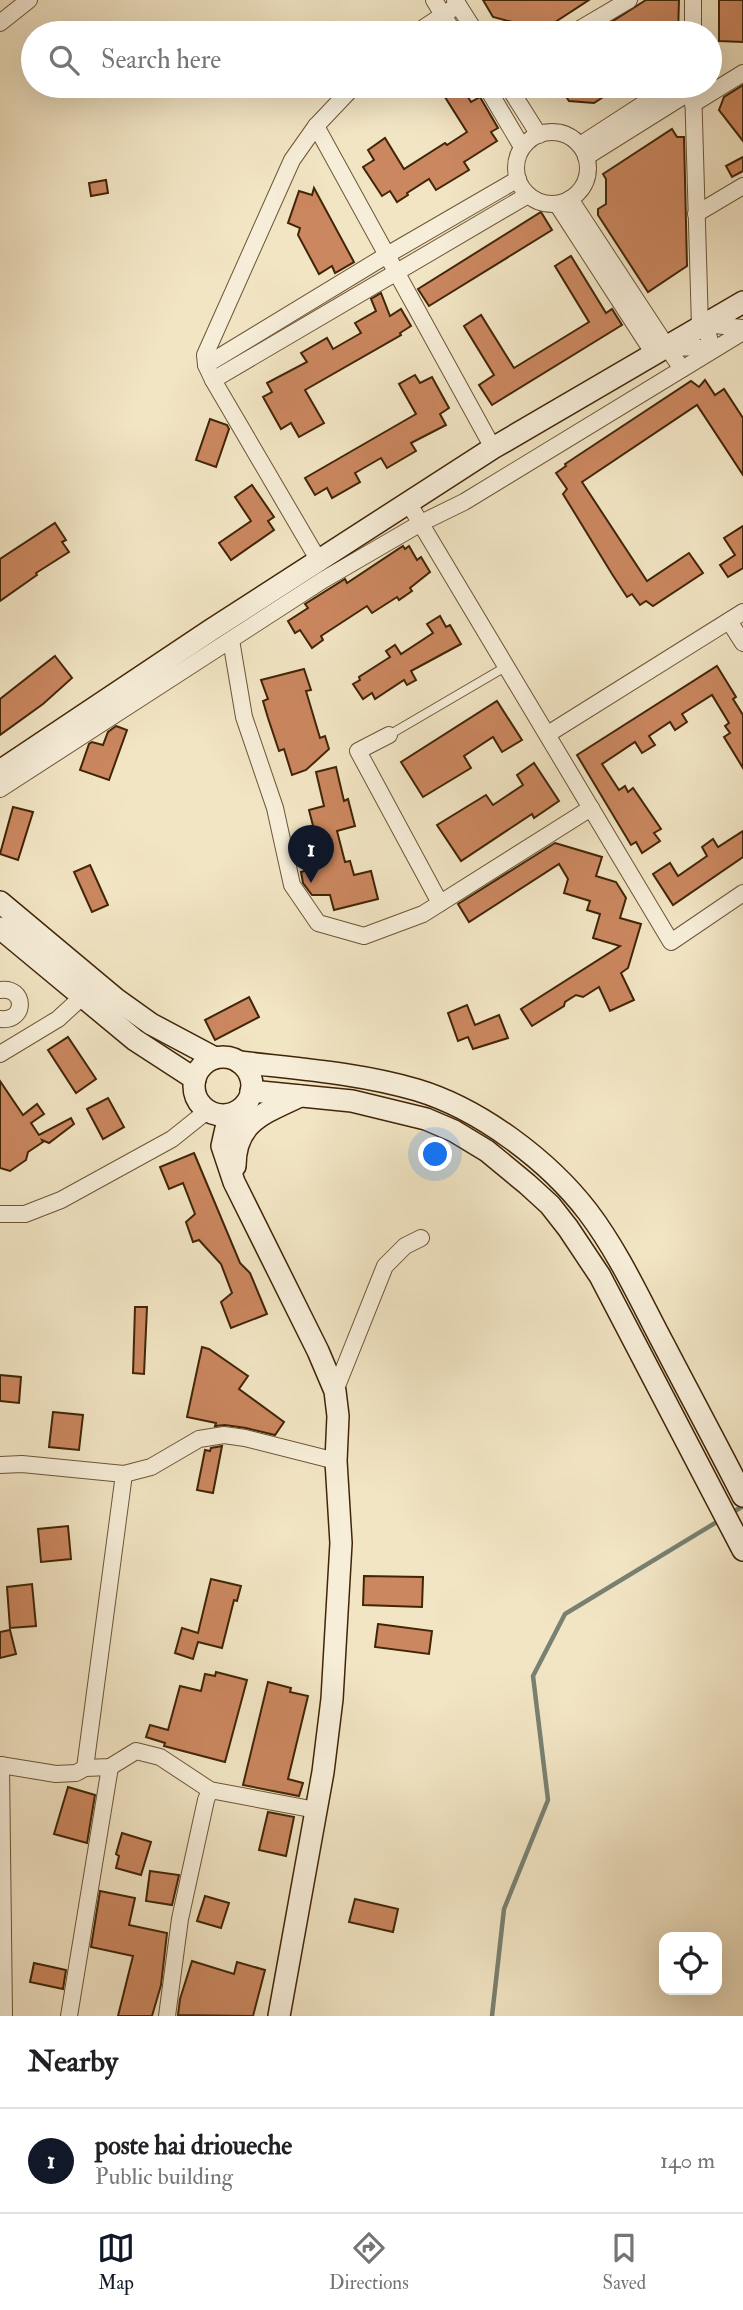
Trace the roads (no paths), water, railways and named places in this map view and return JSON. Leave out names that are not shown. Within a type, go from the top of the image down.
[{"type":"street","points":[[0,23],[29,0]]},
{"type":"street","points":[[434,0],[447,21]]},
{"type":"street","points":[[593,21],[628,0]]},
{"type":"street","points":[[693,0],[693,21]]},
{"type":"street","points":[[436,21],[457,3],[468,21]]},
{"type":"street","points":[[722,82],[743,74]]},
{"type":"street","points":[[319,561],[210,372],[205,355],[292,160],[316,126],[343,98]]},
{"type":"street","points":[[493,98],[523,147]]},
{"type":"street","points":[[516,98],[539,135]]},
{"type":"street","points":[[583,151],[655,98]]},
{"type":"street","points":[[583,151],[684,98]]},
{"type":"street","points":[[693,98],[702,325]]},
{"type":"street","points":[[316,126],[493,448]]},
{"type":"street","points":[[559,132],[570,136],[583,151],[587,176],[582,188],[564,201],[545,203],[528,195],[518,179],[517,159],[531,138],[539,135],[559,132]]},
{"type":"street","points":[[210,372],[387,255],[518,179]]},
{"type":"street","points":[[696,214],[743,186]]},
{"type":"street","points":[[210,372],[396,272],[528,195]]},
{"type":"street","points":[[564,201],[661,350],[682,369]]},
{"type":"street","points":[[0,771],[200,637],[493,448],[743,302]]},
{"type":"street","points":[[702,325],[743,330]]},
{"type":"street","points":[[0,789],[323,580],[421,523],[464,502],[743,330]]},
{"type":"street","points":[[409,503],[671,942],[743,893]]},
{"type":"street","points":[[548,734],[736,616],[743,643]]},
{"type":"street","points":[[231,640],[244,717],[275,808],[292,885],[318,923],[365,936],[424,914],[591,808]]},
{"type":"street","points":[[389,735],[358,751],[440,903]]},
{"type":"street","points":[[0,901],[116,999],[151,1024],[215,1058],[376,1080],[420,1091],[468,1112],[499,1130],[569,1190],[588,1213],[621,1263],[743,1496]]},
{"type":"street","points":[[0,928],[135,1040],[195,1079]]},
{"type":"street","points":[[0,989],[16,994],[20,1003],[20,1009],[14,1017],[0,1019]]},
{"type":"street","points":[[0,1054],[58,1019],[82,997]]},
{"type":"street","points":[[20,1009],[37,1020],[43,1029]]},
{"type":"street","points":[[215,1058],[203,1065],[195,1079],[194,1091],[197,1100],[207,1111],[220,1115],[229,1115],[245,1105],[251,1091],[251,1077],[239,1062]]},
{"type":"street","points":[[251,1091],[352,1101],[399,1111],[454,1131],[487,1151],[550,1205],[600,1276],[743,1550]]},
{"type":"street","points":[[234,1182],[235,1156],[244,1130],[263,1114],[302,1095]]},
{"type":"street","points":[[0,1214],[25,1214],[61,1200],[172,1139],[207,1111]]},
{"type":"street","points":[[229,1115],[222,1146],[234,1182],[318,1351],[335,1391],[338,1416],[336,1453],[341,1543],[337,1632],[327,1735],[279,2016]]},
{"type":"street","points":[[335,1391],[386,1266],[405,1246],[421,1238]]},
{"type":"street","points":[[0,1465],[22,1464],[124,1474],[151,1466],[199,1438],[224,1435],[336,1453]]},
{"type":"street","points":[[85,1768],[124,1474]]},
{"type":"street","points":[[4,2016],[1,1765],[56,1774],[76,1773],[85,1768],[110,1767],[136,1751],[160,1757],[210,1790],[316,1810]]},
{"type":"street","points":[[69,2016],[110,1767]]},
{"type":"street","points":[[167,2016],[180,1919],[210,1790]]},
{"type":"lane","points":[[389,735],[507,666]]},
{"type":"waterway","points":[[730,1514],[743,1506]]},
{"type":"waterway","points":[[492,2016],[504,1909],[548,1800],[533,1676],[565,1614],[720,1520]]},
{"type":"place","name":"poste hai drioueche","points":[[311,883]]}]
